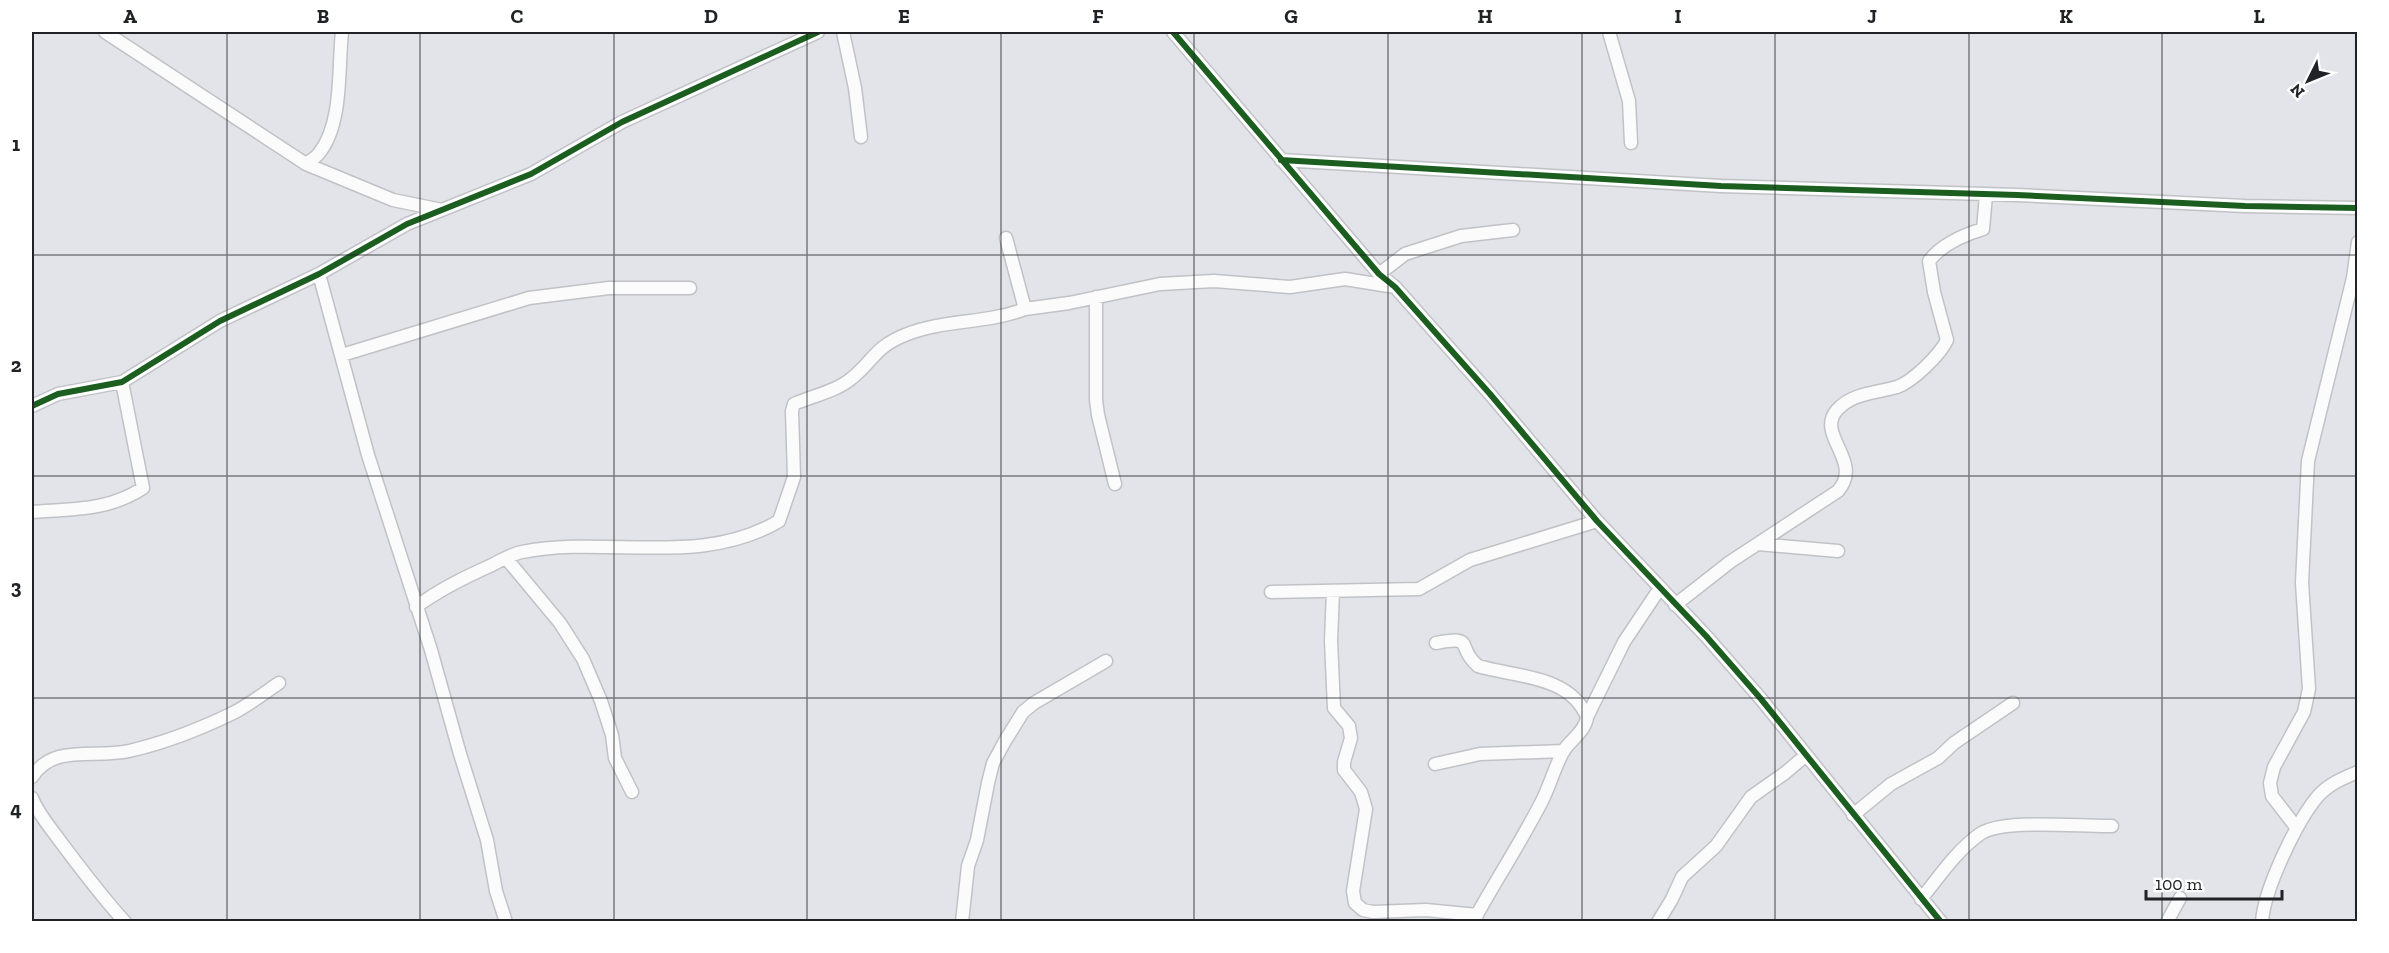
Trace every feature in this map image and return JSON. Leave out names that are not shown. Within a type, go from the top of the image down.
[{"type":"street","points":[[105,32],[306,164],[393,200],[443,210]]},
{"type":"street","points":[[306,164],[319,154],[331,131],[337,106],[342,32]]},
{"type":"street","points":[[32,406],[58,394],[122,382],[220,321],[319,274],[407,224],[531,174],[622,122],[705,86],[739,67],[818,32]]},
{"type":"street","points":[[843,32],[855,88],[861,138]]},
{"type":"street","points":[[1173,32],[1379,274],[1395,287],[1490,394],[1597,521],[1706,636],[1745,681],[1941,921]]},
{"type":"street","points":[[1609,32],[1629,101],[1631,143]]},
{"type":"street","points":[[1281,160],[1721,186],[2125,199],[2245,206],[2358,208]]},
{"type":"street","points":[[1675,605],[1730,562],[1838,491],[1846,482],[1847,467],[1831,428],[1835,412],[1849,399],[1905,383],[1942,350],[1947,340],[1934,292],[1929,261],[1936,252],[1965,234],[1983,229],[1986,195]]},
{"type":"street","points":[[1379,274],[1404,254],[1461,236],[1513,230]]},
{"type":"street","points":[[1006,238],[1025,309]]},
{"type":"street","points":[[2296,827],[2272,796],[2270,783],[2274,768],[2304,712],[2309,689],[2302,583],[2308,461],[2350,289],[2358,242]]},
{"type":"street","points":[[319,274],[368,455],[431,650],[487,840],[496,891],[506,921]]},
{"type":"street","points":[[416,606],[444,586],[518,552],[555,548],[630,549],[706,546],[744,537],[779,521],[794,477],[792,424],[794,404],[851,379],[877,351],[905,335],[947,323],[994,318],[1025,309],[1160,284],[1214,281],[1290,287],[1345,279],[1395,287]]},
{"type":"street","points":[[342,356],[530,298],[609,288],[690,288]]},
{"type":"street","points":[[1096,297],[1097,407],[1115,484]]},
{"type":"street","points":[[32,512],[101,507],[126,499],[143,488],[122,382]]},
{"type":"street","points":[[1271,592],[1419,589],[1470,560],[1597,521]]},
{"type":"street","points":[[1758,544],[1838,551]]},
{"type":"street","points":[[506,558],[560,623],[583,660],[612,735],[615,758],[632,792]]},
{"type":"street","points":[[1334,591],[1331,641],[1334,708],[1349,726],[1351,738],[1344,770],[1361,792],[1366,809],[1353,891],[1355,903],[1363,910],[1373,912],[1426,910],[1475,918],[1530,825],[1564,751],[1582,728],[1624,642],[1660,588]]},
{"type":"street","points":[[1436,643],[1457,639],[1462,642],[1472,661],[1478,666],[1551,683],[1563,688],[1584,710],[1587,717]]},
{"type":"street","points":[[962,921],[968,866],[977,840],[993,763],[1001,748],[1023,712],[1034,703],[1106,661]]},
{"type":"street","points":[[32,777],[52,757],[127,752],[182,734],[234,712],[279,683]]},
{"type":"street","points":[[1853,815],[1891,784],[1938,758],[1954,743],[2013,703]]},
{"type":"street","points":[[1435,764],[1480,754],[1564,751]]},
{"type":"street","points":[[1658,921],[1682,877],[1716,846],[1750,796],[1785,773],[1805,756]]},
{"type":"street","points":[[2262,921],[2272,884],[2296,827],[2319,795],[2338,781],[2358,772]]},
{"type":"street","points":[[32,798],[35,807],[91,882],[124,921]]},
{"type":"street","points":[[1921,899],[1968,844],[1981,833],[1997,827],[2017,825],[2112,826]]},
{"type":"street","points":[[2167,921],[2180,898]]},
{"type":"cycle path","points":[[32,406],[58,394],[122,382],[220,321],[319,274],[407,224],[531,174],[622,122],[818,32]]},
{"type":"cycle path","points":[[1173,32],[1379,274],[1395,287],[1490,394],[1597,521],[1706,636],[1761,699],[1941,922]]},
{"type":"cycle path","points":[[1281,160],[1721,186],[2017,195],[2245,206],[2358,208]]}]
